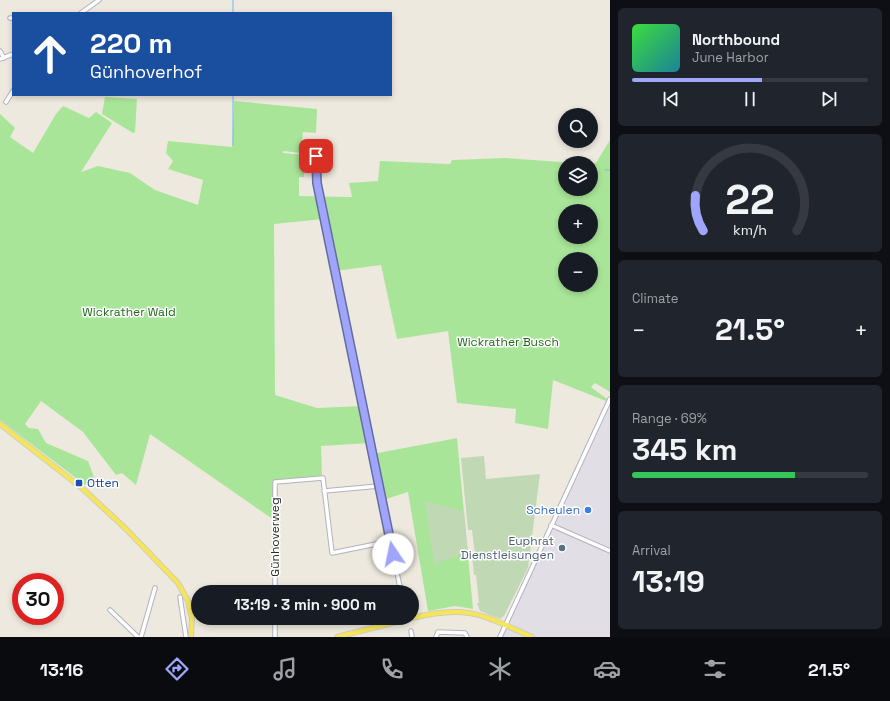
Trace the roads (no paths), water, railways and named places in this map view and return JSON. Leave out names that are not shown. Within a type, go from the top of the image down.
[{"type":"main road","points":[[0,424],[83,489],[122,525],[178,583],[189,602],[192,618],[192,637]]},
{"type":"main road","points":[[419,616],[440,612],[458,611],[474,613],[532,637]]},
{"type":"main road","points":[[337,637],[383,625]]},
{"type":"street","points":[[82,12],[99,0]]},
{"type":"street","points":[[0,51],[2,58],[12,54]]},
{"type":"street","points":[[6,102],[12,93]]},
{"type":"street","points":[[316,156],[317,183],[400,585]]},
{"type":"street","points":[[500,637],[610,399]]},
{"type":"street","name":"Günhoverweg","points":[[275,585],[274,482],[323,478],[324,491]]},
{"type":"street","points":[[379,486],[324,491],[332,553],[391,541]]},
{"type":"street","points":[[551,525],[610,551]]},
{"type":"street","points":[[110,610],[139,637],[155,588]]},
{"type":"street","points":[[180,597],[186,637]]},
{"type":"street","points":[[181,604],[189,602]]},
{"type":"street","points":[[275,625],[275,637]]},
{"type":"street","points":[[411,631],[412,637]]},
{"type":"street","points":[[436,637],[438,632],[452,632],[465,633],[467,637]]},
{"type":"waterway","points":[[233,0],[233,12]]},
{"type":"waterway","points":[[233,96],[233,145]]},
{"type":"waterway","points":[[605,170],[610,170]]},
{"type":"place","name":"Otten","points":[[79,483]]},
{"type":"place","name":"Scheulen","points":[[588,510]]},
{"type":"place","name":"Euphrat Dienstleisungen","points":[[562,548]]},
{"type":"park label","name":"Wickrather Wald","points":[[129,312]]},
{"type":"park label","name":"Wickrather Busch","points":[[508,342]]}]
